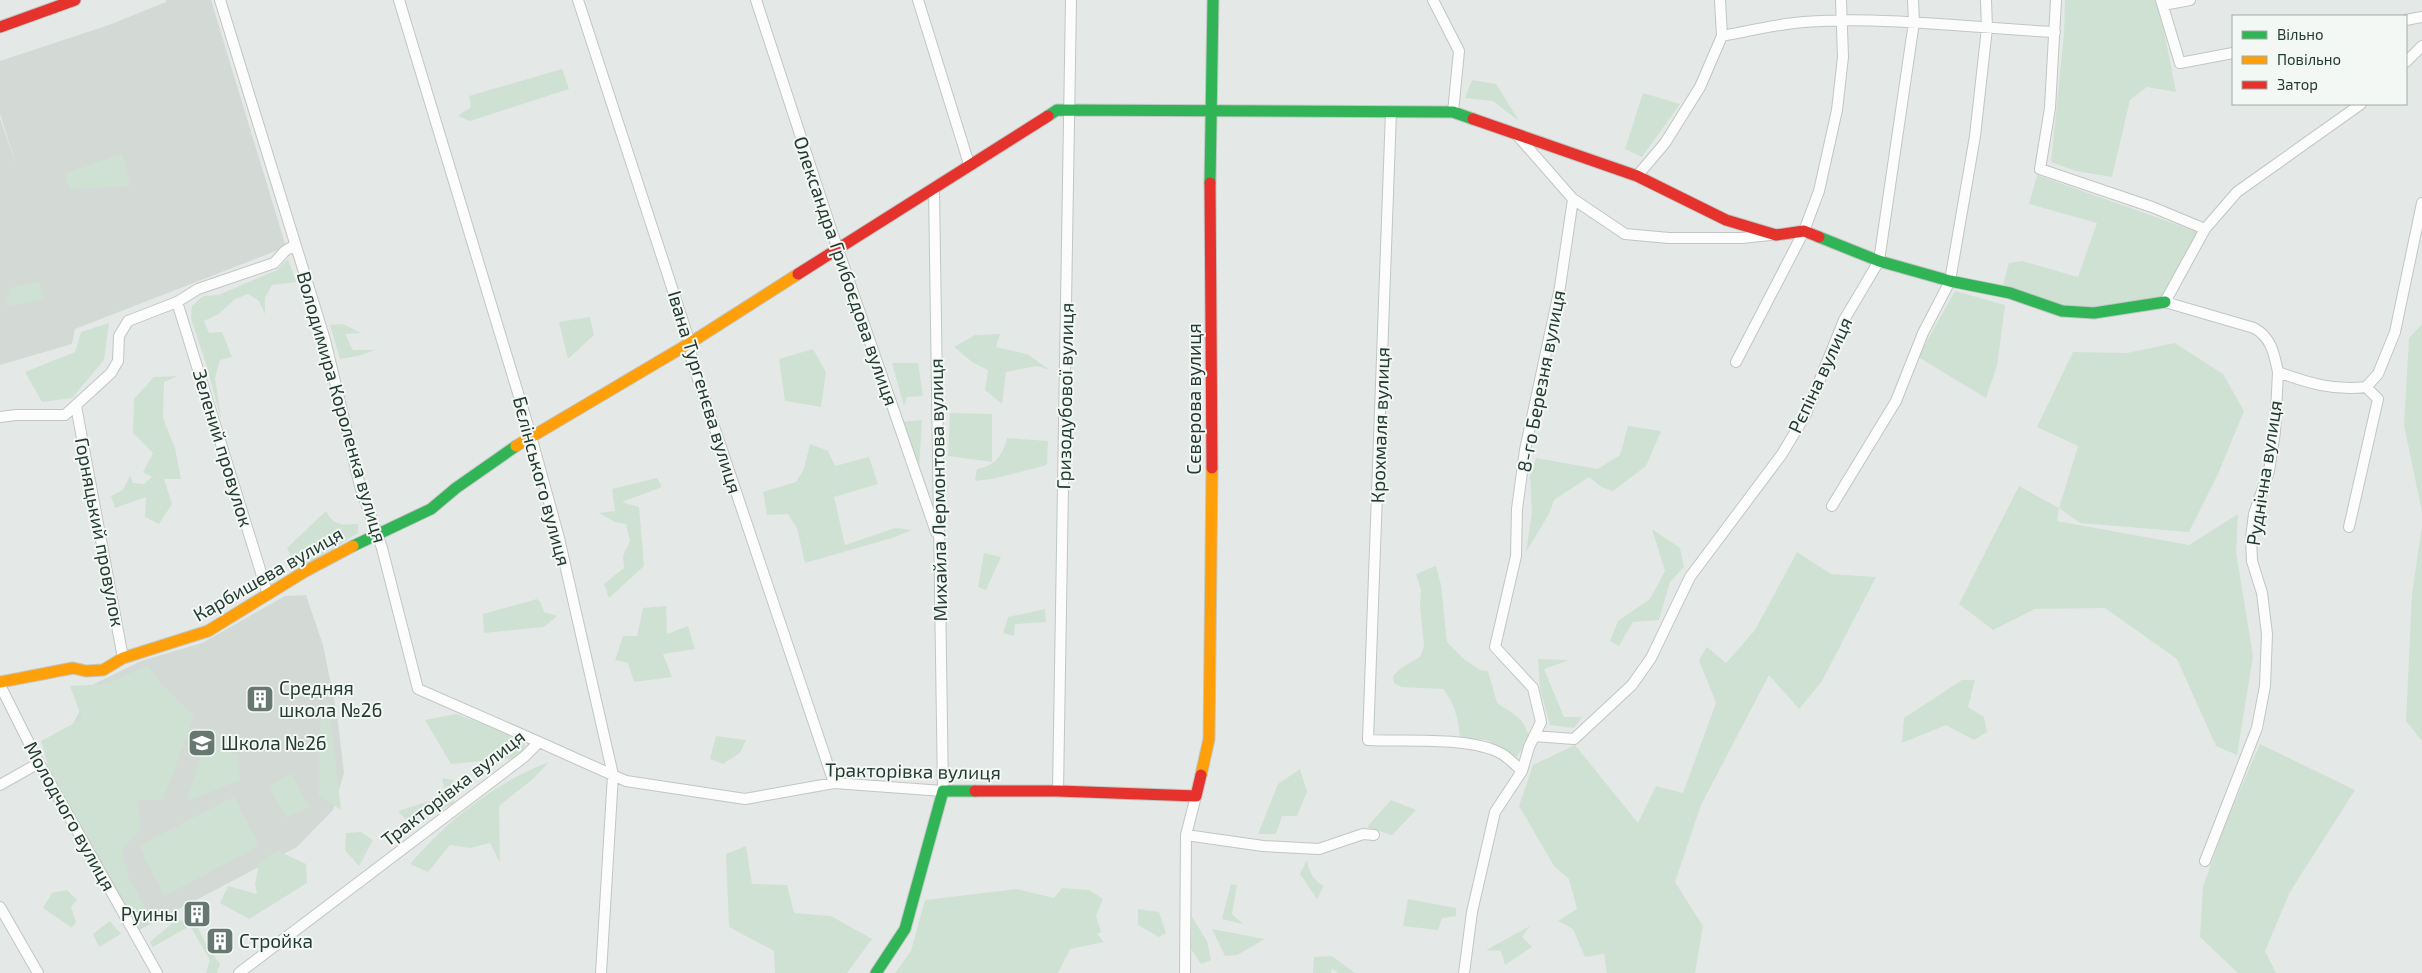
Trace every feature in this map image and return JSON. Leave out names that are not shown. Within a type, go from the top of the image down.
[{"type":"street","points":[[0,27],[75,0]]},
{"type":"street","name":"Володимира Короленка вулиця","points":[[220,0],[325,340],[360,486],[382,548],[418,689],[538,742]]},
{"type":"street","name":"Бєлінського вулиця","points":[[399,0],[531,436],[559,538],[613,775],[601,973]]},
{"type":"street","name":"Івана Тургенєва вулиця","points":[[578,0],[690,343],[692,361],[834,783]]},
{"type":"street","name":"Олександра Грибоєдова вулиця","points":[[756,0],[838,250],[938,540]]},
{"type":"street","points":[[918,0],[969,164]]},
{"type":"street","name":"Гризодубової вулиця","points":[[1058,791],[1071,0]]},
{"type":"street","name":"Сєверова вулиця","points":[[1196,796],[1209,739],[1212,425],[1210,110],[1213,0]]},
{"type":"street","points":[[1433,0],[1459,51],[1453,112]]},
{"type":"street","points":[[1637,176],[1665,143],[1700,86],[1722,36],[1720,0]]},
{"type":"street","points":[[1736,362],[1804,231],[1819,190],[1837,110],[1843,57],[1841,0]]},
{"type":"street","name":"Рєпіна вулиця","points":[[1534,736],[1574,739],[1632,685],[1651,658],[1690,577],[1782,454],[1806,414],[1844,320],[1879,261],[1914,22],[1913,0]]},
{"type":"street","points":[[1832,506],[1896,401],[1923,333],[1950,281],[1975,136],[1986,28],[1986,0]]},
{"type":"street","points":[[2056,0],[2050,108],[2040,169],[2152,208],[2204,229]]},
{"type":"street","points":[[2190,0],[2162,2],[2180,63],[2232,53]]},
{"type":"street","points":[[2407,20],[2422,17]]},
{"type":"street","points":[[1722,36],[1802,22],[1842,20],[1914,22],[2055,32]]},
{"type":"street","points":[[2407,61],[2422,46]]},
{"type":"street","points":[[1517,134],[1572,199],[1625,234],[1669,238],[1742,238],[1804,231],[1879,261],[1950,281],[2010,293],[2062,311],[2094,314],[2165,302],[2204,229],[2237,192],[2360,105]]},
{"type":"street","name":"Карбишева вулиця","points":[[0,684],[73,668],[86,671],[103,670],[124,658],[208,631],[304,572],[376,533],[431,509],[456,488],[531,436],[690,343],[934,189],[969,164],[1057,110],[1453,112],[1637,176],[1726,220],[1776,235]]},
{"type":"street","name":"Крохмаля вулиця","points":[[1391,111],[1368,740],[1442,741],[1474,746],[1501,753],[1522,771]]},
{"type":"street","name":"Михайла Лермонтова вулиця","points":[[934,189],[943,791]]},
{"type":"street","name":"8-го Березня вулиця","points":[[1534,736],[1541,722],[1532,688],[1495,647],[1516,556],[1517,510],[1525,450],[1560,287],[1572,199]]},
{"type":"street","points":[[2349,527],[2378,399],[2366,387],[2378,374],[2395,332],[2422,203]]},
{"type":"street","points":[[0,417],[16,415],[65,415],[111,373],[118,361],[119,336],[128,321],[177,302],[198,288],[274,263],[285,251],[295,245]]},
{"type":"street","name":"Зелений провулок","points":[[177,302],[268,595]]},
{"type":"street","name":"Руднічна вулиця","points":[[2165,302],[2254,328],[2265,334],[2273,348],[2278,372],[2275,432],[2268,471],[2254,514],[2250,538],[2252,562],[2262,593],[2265,618],[2265,686],[2257,728],[2205,861]]},
{"type":"street","name":"Руднічна вулиця","points":[[2278,372],[2318,385],[2344,390],[2366,387]]},
{"type":"street","name":"Горняцький провулок","points":[[76,406],[124,658]]},
{"type":"street","name":"Молодчого вулиця","points":[[0,684],[39,763],[157,973]]},
{"type":"street","points":[[1464,973],[1472,912],[1495,812],[1522,771],[1534,736]]},
{"type":"street","name":"Тракторівка вулиця","points":[[239,973],[524,757],[538,742],[626,780],[744,799],[834,783],[943,791],[1058,791],[1196,796]]},
{"type":"street","points":[[0,785],[39,763]]},
{"type":"street","points":[[876,973],[906,929],[943,791]]},
{"type":"street","points":[[1186,973],[1186,835],[1196,796]]},
{"type":"street","points":[[1186,835],[1263,846],[1319,849],[1363,834],[1374,835]]},
{"type":"street","points":[[0,907],[38,973]]},
{"type":"shaded area","points":[[166,0],[211,0],[286,247],[75,329],[72,344],[0,365],[0,118],[17,168],[0,114],[0,61],[109,25],[166,2]]},
{"type":"shaded area","name":"Школа №26","points":[[306,595],[323,645],[337,714],[344,773],[333,810],[297,847],[139,930],[47,773],[94,684],[141,661],[202,643],[285,596]]},
{"type":"green space","points":[[2065,0],[2158,0],[2176,92],[2147,87],[2130,100],[2112,177],[2076,171],[2051,162],[2064,34]]},
{"type":"green space","points":[[562,69],[569,89],[470,121],[458,116],[471,107],[469,96]]},
{"type":"green space","points":[[1472,80],[1496,84],[1519,121],[1493,101],[1465,98]]},
{"type":"green space","points":[[1643,93],[1680,104],[1642,157],[1625,149]]},
{"type":"green space","points":[[122,153],[130,186],[70,189],[65,174]]},
{"type":"green space","points":[[2037,175],[2198,232],[2163,297],[2094,308],[2063,305],[2003,285],[2009,263],[2022,261],[2078,277],[2097,223],[2029,204]]},
{"type":"green space","points":[[288,259],[296,282],[272,285],[265,298],[265,314],[259,301],[248,294],[235,299],[219,314],[204,321],[209,333],[222,332],[232,357],[220,360],[215,378],[221,419],[191,318],[192,306],[203,296],[218,295],[277,270]]},
{"type":"green space","points":[[39,282],[44,299],[6,306],[10,288]]},
{"type":"green space","points":[[1955,291],[2005,305],[1997,366],[1986,398],[1918,357]]},
{"type":"green space","points":[[590,317],[594,335],[568,359],[559,322]]},
{"type":"green space","points":[[109,323],[104,360],[72,398],[42,402],[25,372],[75,352],[81,332]]},
{"type":"green space","points":[[343,324],[361,333],[345,334],[353,350],[375,350],[358,356],[340,359],[330,325]]},
{"type":"green space","points":[[2422,324],[2422,512],[2404,425],[2409,338]]},
{"type":"green space","points":[[1000,334],[996,347],[1027,354],[1050,370],[1037,366],[1006,372],[1002,404],[985,390],[988,370],[972,362],[954,347],[975,335]]},
{"type":"green space","points":[[2175,343],[2223,374],[2244,411],[2218,474],[2189,532],[2080,523],[2059,508],[2078,446],[2037,427],[2073,352],[2127,353]]},
{"type":"green space","points":[[813,349],[826,372],[821,407],[785,401],[779,359]]},
{"type":"green space","points":[[892,363],[918,363],[923,396],[907,397],[904,406]]},
{"type":"green space","points":[[178,376],[164,382],[163,418],[175,448],[181,479],[164,479],[172,504],[159,524],[145,517],[146,497],[115,508],[111,496],[123,490],[130,475],[133,483],[144,484],[152,477],[143,472],[153,453],[133,433],[134,399],[154,377]]},
{"type":"green space","points":[[950,413],[992,414],[992,462],[948,456]]},
{"type":"green space","points":[[922,420],[919,471],[901,422]]},
{"type":"green space","points":[[1628,426],[1661,431],[1646,466],[1613,491],[1601,487],[1589,477],[1554,500],[1549,514],[1526,552],[1532,513],[1530,475],[1536,458],[1598,469],[1620,455]]},
{"type":"green space","points":[[1007,438],[1048,441],[1047,465],[992,479],[975,481],[977,469],[989,465],[997,459],[1003,450]]},
{"type":"green space","points":[[810,444],[828,451],[835,466],[869,457],[878,484],[834,497],[845,545],[895,528],[912,530],[892,538],[805,563],[797,528],[788,514],[767,515],[763,492],[796,482],[804,469]]},
{"type":"green space","points":[[657,478],[662,487],[622,502],[639,507],[644,566],[609,598],[604,584],[624,568],[623,556],[630,541],[626,524],[615,522],[599,513],[615,511],[612,489]]},
{"type":"green space","points":[[2019,486],[2059,508],[2057,521],[2189,545],[2238,514],[2236,552],[2253,656],[2237,755],[2216,746],[2177,659],[2105,608],[2035,609],[1993,630],[1959,604]]},
{"type":"green space","points":[[326,511],[332,520],[339,524],[358,524],[358,533],[314,560],[296,568],[287,548]]},
{"type":"green space","points":[[2422,526],[2422,741],[2406,721],[2412,594]]},
{"type":"green space","points":[[1652,529],[1680,548],[1684,567],[1670,582],[1659,620],[1633,622],[1619,646],[1610,641],[1618,621],[1650,599],[1665,571]]},
{"type":"green space","points":[[1797,552],[1831,574],[1876,577],[1822,681],[1799,709],[1769,675],[1701,805],[1675,882],[1703,926],[1695,973],[1607,973],[1604,954],[1585,957],[1573,929],[1558,921],[1577,909],[1569,879],[1554,866],[1519,806],[1533,765],[1575,745],[1638,823],[1656,786],[1683,793],[1716,703],[1699,660],[1707,647],[1726,663],[1755,630]]},
{"type":"green space","points":[[984,553],[1001,557],[986,590],[978,587]]},
{"type":"green space","points":[[1436,566],[1441,585],[1447,642],[1465,660],[1480,670],[1488,671],[1497,703],[1521,720],[1529,738],[1517,757],[1487,740],[1460,738],[1455,712],[1443,689],[1401,687],[1394,683],[1393,676],[1401,668],[1420,657],[1424,646],[1420,606],[1421,590],[1416,574]]},
{"type":"green space","points":[[537,599],[541,603],[544,612],[557,616],[544,627],[484,633],[483,614]]},
{"type":"green space","points":[[666,606],[667,634],[688,626],[695,649],[663,654],[672,677],[634,682],[628,663],[615,660],[623,636],[637,636],[643,608]]},
{"type":"green space","points":[[1045,609],[1046,622],[1015,624],[1014,636],[1003,633],[1008,617]]},
{"type":"green space","points":[[1538,659],[1569,660],[1544,669],[1564,717],[1582,717],[1574,728],[1550,725],[1540,689]]},
{"type":"green space","points":[[148,666],[163,686],[194,716],[163,800],[137,800],[141,829],[122,849],[128,877],[151,918],[137,922],[50,773],[41,741],[82,719],[70,686],[106,684]]},
{"type":"green space","points":[[1962,680],[1975,680],[1968,707],[1984,717],[1987,732],[1974,740],[1946,725],[1902,743],[1904,718]]},
{"type":"green space","points":[[328,701],[341,810],[318,794],[321,713]]},
{"type":"green space","points":[[456,714],[525,740],[524,757],[451,764],[425,720]]},
{"type":"green space","points":[[716,736],[746,740],[740,753],[723,764],[710,759]]},
{"type":"green space","points":[[205,744],[237,755],[240,780],[187,801]]},
{"type":"green space","points":[[2260,744],[2355,790],[2290,892],[2265,951],[2276,973],[2238,973],[2200,937],[2203,887],[2226,822]]},
{"type":"green space","points":[[549,762],[533,779],[499,806],[500,863],[490,843],[470,848],[450,845],[428,872],[410,864],[440,832],[473,804],[509,781]]},
{"type":"green space","points":[[1300,769],[1307,792],[1297,816],[1282,816],[1276,834],[1258,834],[1278,784]]},
{"type":"green space","points":[[291,774],[309,807],[286,817],[269,786]]},
{"type":"green space","points":[[442,778],[453,780],[454,803],[422,819],[407,821],[398,811],[446,796]]},
{"type":"green space","points":[[234,797],[259,846],[164,896],[139,846]]},
{"type":"green space","points":[[1391,800],[1416,810],[1392,835],[1367,827]]},
{"type":"green space","points":[[361,832],[373,840],[359,866],[345,850],[346,833]]},
{"type":"green space","points":[[746,846],[752,884],[787,885],[794,913],[831,916],[872,939],[847,973],[775,973],[774,951],[729,927],[726,854]]},
{"type":"green space","points":[[278,851],[306,864],[307,883],[249,919],[220,903],[228,886],[257,894],[255,884],[259,862]]},
{"type":"green space","points":[[1307,860],[1313,876],[1317,882],[1324,886],[1317,899],[1300,874]]},
{"type":"green space","points":[[1231,884],[1237,885],[1232,914],[1243,924],[1222,919]]},
{"type":"green space","points":[[1062,888],[1089,890],[1103,899],[1096,916],[1101,932],[1097,934],[1104,942],[1070,949],[1058,973],[895,973],[911,951],[925,900],[1017,889],[1054,898]]},
{"type":"green space","points":[[67,890],[77,900],[71,907],[76,922],[72,928],[43,908],[52,893]]},
{"type":"green space","points":[[1408,899],[1456,908],[1456,916],[1442,918],[1438,930],[1403,926]]},
{"type":"green space","points":[[1138,909],[1159,912],[1166,933],[1159,937],[1138,925]]},
{"type":"green space","points":[[1192,917],[1207,941],[1211,960],[1201,964],[1191,949]]},
{"type":"green space","points":[[176,920],[195,922],[207,946],[220,964],[217,973],[206,973],[210,960],[190,926],[153,947],[150,942]]},
{"type":"green space","points":[[110,921],[121,934],[99,947],[93,934]]},
{"type":"green space","points":[[1530,926],[1522,937],[1532,947],[1505,965],[1501,951],[1486,950]]},
{"type":"green space","points":[[1212,929],[1265,939],[1237,955],[1225,956]]},
{"type":"green space","points":[[1332,956],[1355,973],[1338,973],[1332,968],[1331,973],[1313,973],[1314,957]]},
{"type":"traffic: fast","points":[[1210,183],[1213,0]]},
{"type":"traffic: fast","points":[[1048,116],[1057,110],[1453,112],[1473,119]]},
{"type":"traffic: fast","points":[[1819,237],[1879,261],[1950,281],[2010,293],[2062,311],[2094,313],[2165,302]]},
{"type":"traffic: fast","points":[[353,546],[431,509],[456,488],[516,446]]},
{"type":"traffic: fast","points":[[876,973],[905,929],[943,791],[975,791]]},
{"type":"traffic: slow","points":[[516,446],[690,343],[798,274]]},
{"type":"traffic: slow","points":[[1201,775],[1209,739],[1212,468]]},
{"type":"traffic: slow","points":[[0,682],[73,668],[86,671],[103,670],[123,658],[208,631],[304,572],[353,546]]},
{"type":"traffic: jam","points":[[0,27],[75,0]]},
{"type":"traffic: jam","points":[[798,274],[1048,116]]},
{"type":"traffic: jam","points":[[1473,119],[1637,176],[1726,220],[1776,235],[1804,231],[1819,237]]},
{"type":"traffic: jam","points":[[1210,183],[1212,468]]},
{"type":"traffic: jam","points":[[975,791],[1058,791],[1196,796],[1201,775]]},
{"type":"place","name":"Средняя школа №26","points":[[260,699]]},
{"type":"place","name":"Школа №26","points":[[202,743]]},
{"type":"place","name":"Руины","points":[[197,914]]},
{"type":"place","name":"Стройка","points":[[220,941]]}]
